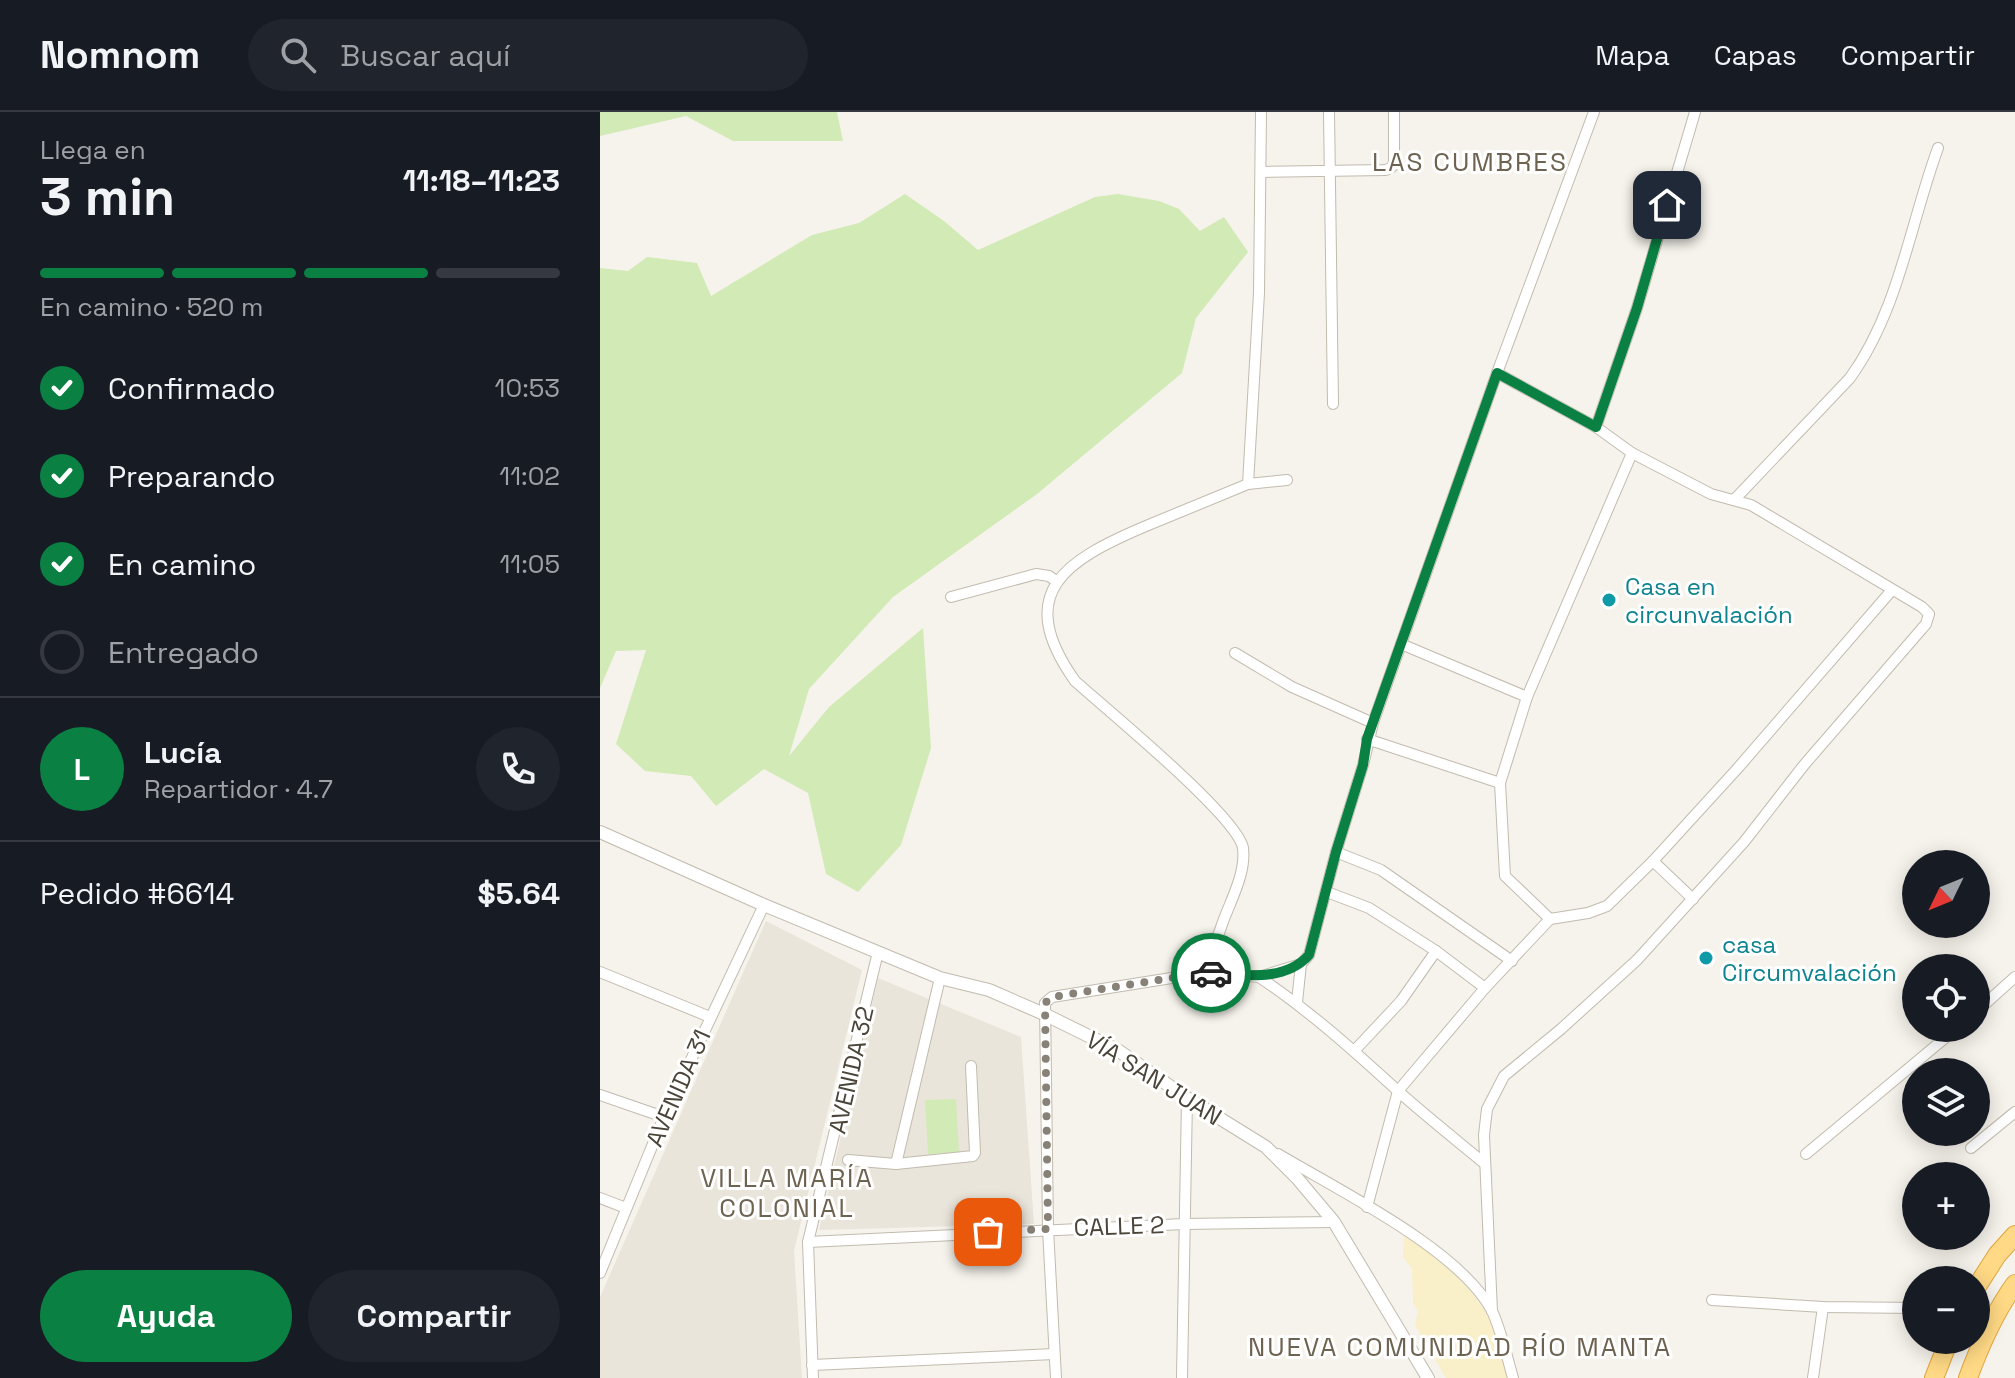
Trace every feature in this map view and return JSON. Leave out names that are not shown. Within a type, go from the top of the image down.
[{"type":"highway","points":[[1990,1266],[2015,1235]]},
{"type":"highway","points":[[1968,1378],[1982,1340],[2015,1284]]},
{"type":"highway","points":[[1934,1378],[1943,1354]]},
{"type":"street","points":[[1248,484],[1257,338],[1261,112]]},
{"type":"street","points":[[1329,112],[1333,404]]},
{"type":"street","points":[[1262,172],[1386,170],[1394,162],[1394,112]]},
{"type":"street","points":[[1297,1002],[1301,964],[1313,947],[1336,852],[1355,796],[1367,739],[1594,112]]},
{"type":"street","points":[[1596,427],[1637,308],[1695,112]]},
{"type":"street","points":[[1734,500],[1850,378],[1861,362],[1909,248],[1920,199],[1938,148]]},
{"type":"street","points":[[1497,373],[1596,427],[1632,453],[1711,494],[1751,505],[1926,610],[1929,620],[1804,765],[1744,842],[1637,960],[1504,1076],[1487,1109],[1484,1163],[1492,1311],[1513,1378]]},
{"type":"street","points":[[1550,919],[1505,876],[1500,783],[1527,697],[1632,453]]},
{"type":"street","points":[[1056,1378],[1048,1229],[1045,1003],[1052,997],[1184,976],[1195,971],[1211,953],[1240,875],[1243,846],[1218,809],[1075,681],[1058,657],[1048,627],[1049,599],[1056,581],[1083,556],[1103,544],[1248,484],[1287,480]]},
{"type":"street","points":[[951,597],[1036,574],[1049,576],[1056,581]]},
{"type":"street","points":[[1367,1207],[1398,1091],[1485,988],[1550,919],[1588,913],[1607,906],[1737,769],[1892,590]]},
{"type":"street","points":[[1401,644],[1527,697]]},
{"type":"street","points":[[1235,653],[1292,687],[1373,723]]},
{"type":"street","points":[[1367,739],[1500,783]]},
{"type":"street","name":"VÍA SAN JUAN","points":[[600,832],[940,978],[989,990],[1044,1014],[1119,1051],[1266,1147],[1334,1222],[1428,1378]]},
{"type":"street","points":[[1336,852],[1381,870],[1512,961]]},
{"type":"street","points":[[1653,861],[1693,899]]},
{"type":"street","points":[[1327,892],[1369,908],[1436,951],[1485,988]]},
{"type":"street","name":"AVENIDA 31","points":[[600,1273],[664,1117],[764,905]]},
{"type":"street","points":[[1355,1050],[1401,1001],[1436,951]]},
{"type":"street","name":"AVENIDA 32","points":[[813,1378],[808,1242],[878,952]]},
{"type":"street","points":[[1195,971],[1259,977],[1301,964]]},
{"type":"street","points":[[600,972],[710,1017]]},
{"type":"street","points":[[1259,977],[1297,1002],[1484,1163]]},
{"type":"street","points":[[1990,999],[2015,977]]},
{"type":"street","points":[[896,1164],[940,978]]},
{"type":"street","points":[[1806,1154],[1940,1042]]},
{"type":"street","points":[[848,1160],[896,1164],[973,1156],[971,1066]]},
{"type":"street","points":[[600,1095],[664,1117]]},
{"type":"street","points":[[1182,1378],[1187,1098]]},
{"type":"street","points":[[1971,1148],[2015,1112]]},
{"type":"street","points":[[1266,1147],[1442,1256],[1462,1273],[1492,1311]]},
{"type":"street","points":[[600,1198],[626,1208]]},
{"type":"street","name":"CALLE 2","points":[[808,1242],[1048,1229],[1334,1222]]},
{"type":"street","points":[[1712,1300],[1823,1307],[1902,1308]]},
{"type":"street","points":[[1813,1378],[1823,1307]]},
{"type":"street","points":[[812,1365],[1054,1354]]},
{"type":"shaded area","points":[[766,921],[862,970],[794,1251],[802,1378],[600,1378],[600,1297]]},
{"type":"shaded area","points":[[878,978],[1021,1037],[1034,1224],[819,1230]]},
{"type":"green space","points":[[600,112],[837,112],[843,141],[733,141],[686,116],[600,136]]},
{"type":"green space","points":[[905,194],[978,250],[1095,197],[1118,194],[1159,201],[1179,209],[1200,231],[1224,217],[1248,252],[1196,318],[1182,373],[1037,494],[893,597],[809,689],[789,756],[829,707],[923,628],[931,748],[901,845],[858,892],[826,874],[808,793],[764,769],[716,806],[691,776],[645,771],[616,744],[646,650],[616,651],[600,688],[600,268],[628,271],[647,257],[697,263],[711,296],[812,235],[859,223]]},
{"type":"green space","points":[[956,1099],[959,1152],[928,1154],[925,1100]]},
{"type":"sand","points":[[1404,1236],[1434,1256],[1473,1295],[1500,1341],[1509,1378],[1446,1378],[1415,1325],[1418,1311],[1413,1302],[1412,1269],[1403,1257]]},
{"type":"way so far","points":[[988,1232],[1048,1229],[1045,1003],[1052,997],[1184,976],[1195,971],[1211,973]]},
{"type":"place","name":"Casa en circunvalación","points":[[1609,600]]},
{"type":"place","name":"casa Circumvalación","points":[[1706,958]]},
{"type":"district","name":"LAS CUMBRES","points":[[1470,162]]},
{"type":"district","name":"VILLA MARÍA COLONIAL","points":[[787,1193]]},
{"type":"district","name":"NUEVA COMUNIDAD RÍO MANTA","points":[[1460,1347]]},
{"type":"route","points":[[1211,973],[1259,977],[1301,964],[1309,955],[1336,852],[1351,811],[1367,739],[1497,373],[1596,427],[1637,308],[1667,205]]}]
